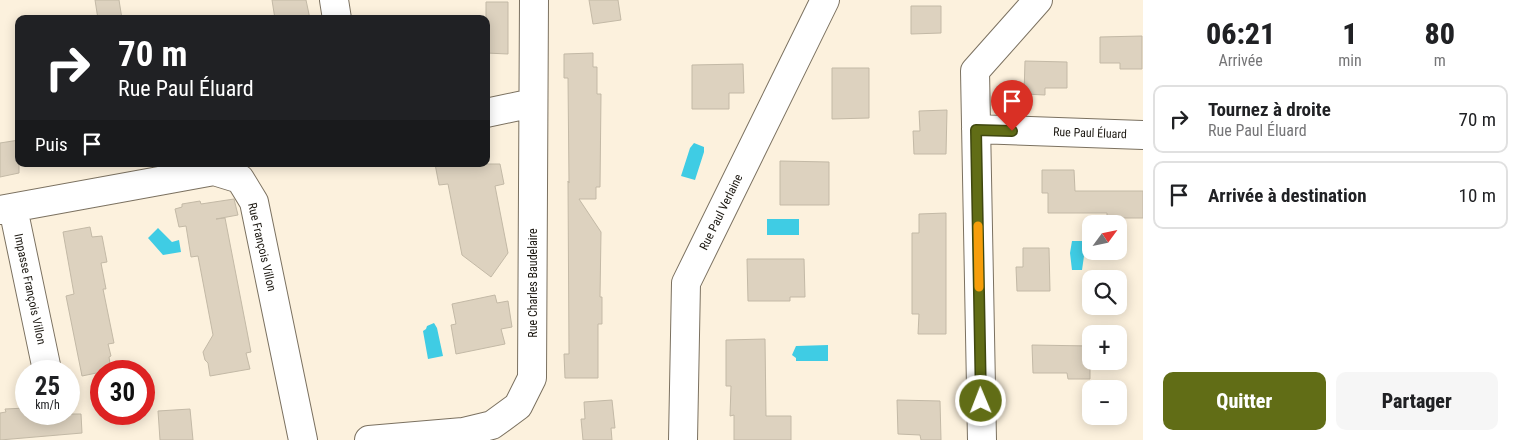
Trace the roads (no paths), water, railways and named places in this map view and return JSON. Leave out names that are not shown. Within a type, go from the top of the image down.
[{"type":"street","points":[[334,0],[336,15]]},
{"type":"street","name":"Rue Charles Baudelaire","points":[[369,440],[463,432],[492,425],[518,406],[532,378],[534,0]]},
{"type":"street","name":"Rue Paul Verlaine","points":[[682,440],[686,283],[826,0]]},
{"type":"street","points":[[982,440],[975,71],[1038,0]]},
{"type":"street","points":[[490,112],[533,104]]},
{"type":"street","name":"Rue Paul Éluard","points":[[976,130],[1143,135]]},
{"type":"street","name":"Rue François Villon","points":[[7,209],[214,171],[240,179],[254,202],[303,440]]},
{"type":"street","name":"Impasse François Villon","points":[[7,209],[45,360]]},
{"type":"water","points":[[694,143],[704,147],[695,180],[681,176],[690,148]]},
{"type":"water","points":[[767,219],[799,219],[799,235],[767,235]]},
{"type":"water","points":[[158,228],[172,242],[179,240],[181,252],[163,255],[148,238]]},
{"type":"water","points":[[1072,241],[1082,241],[1082,270],[1072,270],[1070,253]]},
{"type":"water","points":[[434,323],[437,328],[443,356],[428,359],[423,331],[427,326]]},
{"type":"water","points":[[828,345],[828,361],[796,361],[796,358],[792,355],[796,346]]}]
